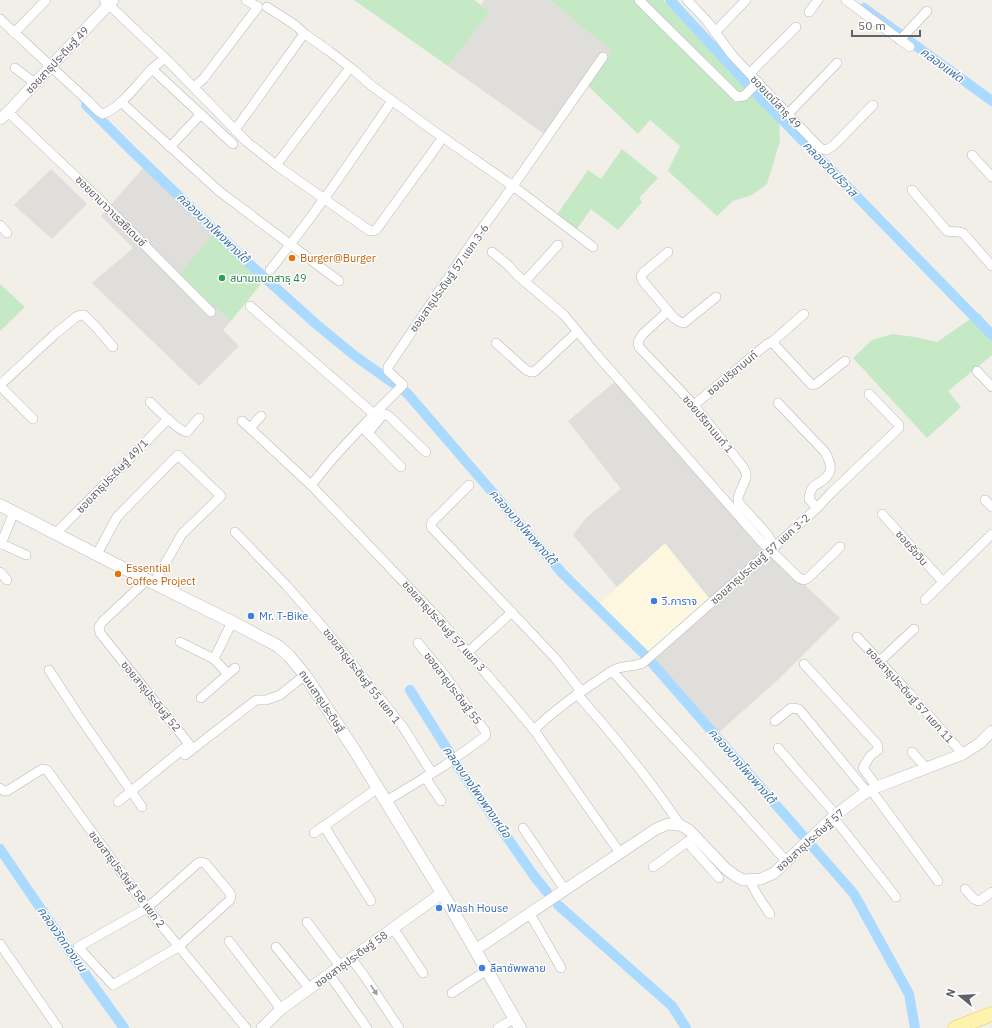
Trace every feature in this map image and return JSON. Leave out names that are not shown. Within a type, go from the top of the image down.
[{"type":"main road","name":"ถนนสาธุประดิษฐ์","points":[[0,505],[278,646],[289,656],[305,675],[355,751],[442,893],[518,1023]]},
{"type":"main road","points":[[955,1028],[992,1014]]},
{"type":"main road","points":[[976,1028],[992,1017]]},
{"type":"street","points":[[14,33],[46,0]]},
{"type":"street","points":[[194,87],[204,78],[258,7],[246,0]]},
{"type":"street","points":[[639,0],[738,97],[744,96],[756,84]]},
{"type":"street","name":"ซอยเดมีสาธุ 49","points":[[688,0],[707,21],[732,55],[750,73],[756,84],[788,114],[820,148],[826,150],[833,146],[873,105]]},
{"type":"street","points":[[715,32],[746,0]]},
{"type":"street","points":[[809,12],[818,0]]},
{"type":"street","points":[[846,0],[902,37],[910,47]]},
{"type":"street","points":[[109,1],[247,142],[276,165],[370,231],[376,230],[439,143]]},
{"type":"street","name":"ซอยสาธุประดิษฐ์ 49","points":[[4,116],[109,1]]},
{"type":"street","points":[[267,7],[295,25],[392,102],[514,186],[593,247]]},
{"type":"street","points":[[902,37],[927,11]]},
{"type":"street","points":[[0,19],[102,114],[106,113],[121,102],[152,68],[165,58]]},
{"type":"street","points":[[750,73],[796,27]]},
{"type":"street","points":[[234,130],[301,38]]},
{"type":"street","name":"ซอยสาธุประดิษฐ์ 57 แยก 3-6","points":[[311,485],[334,458],[365,430],[374,414],[403,385],[388,371],[388,367],[475,238],[514,186],[603,56]]},
{"type":"street","points":[[788,114],[837,63]]},
{"type":"street","points":[[15,68],[35,83]]},
{"type":"street","points":[[152,68],[233,144]]},
{"type":"street","points":[[276,165],[346,73]]},
{"type":"street","points":[[121,102],[219,191],[339,281]]},
{"type":"street","points":[[270,270],[291,245],[325,199],[389,105]]},
{"type":"street","points":[[170,147],[201,114]]},
{"type":"street","name":"ซอยยานาวาเรสซิเดนซ์","points":[[4,116],[99,199],[211,312]]},
{"type":"street","points":[[972,155],[992,177]]},
{"type":"street","points":[[912,190],[947,231],[958,231],[963,233],[992,266]]},
{"type":"street","points":[[0,225],[8,233]]},
{"type":"street","points":[[524,281],[558,245]]},
{"type":"street","points":[[492,252],[564,315],[577,332],[754,534],[773,548],[799,578],[804,580],[808,578],[840,547]]},
{"type":"street","points":[[668,252],[641,276],[642,280],[674,318],[684,323],[716,297]]},
{"type":"street","points":[[250,306],[374,414]]},
{"type":"street","name":"ซอยปริยานนท์ 1","points":[[668,311],[642,335],[638,342],[639,347],[694,405],[745,470],[746,478],[738,497],[738,502],[767,534],[773,548]]},
{"type":"street","name":"ซอยปริยานนท์","points":[[694,405],[804,314]]},
{"type":"street","points":[[33,419],[0,385],[54,335],[76,317],[84,315],[113,346]]},
{"type":"street","points":[[496,343],[528,372],[534,372],[577,332]]},
{"type":"street","points":[[772,342],[812,385],[816,384],[845,361]]},
{"type":"street","points":[[977,371],[992,387]]},
{"type":"street","name":"ซอยสาธุประดิษฐ์ 57 แยก 3-2","points":[[534,730],[579,692],[612,671],[618,668],[643,663],[817,508],[899,428],[899,424],[869,394]]},
{"type":"street","points":[[150,402],[181,430],[187,432],[199,418]]},
{"type":"street","points":[[778,403],[825,452],[831,462],[830,471],[825,479],[812,488],[809,494],[809,499],[817,508]]},
{"type":"street","points":[[401,467],[365,430],[386,414],[426,452]]},
{"type":"street","points":[[250,428],[261,416]]},
{"type":"street","name":"ซอยสาธุประดิษฐ์ 49/1","points":[[55,534],[168,419]]},
{"type":"street","name":"ซอยสาธุประดิษฐ์ 57 แยก 3","points":[[242,420],[311,485],[439,619],[468,652],[534,730],[620,853]]},
{"type":"street","points":[[97,554],[117,517],[178,455],[221,496],[182,534],[150,581]]},
{"type":"street","points":[[468,485],[432,522],[432,528],[555,658],[680,825]]},
{"type":"street","points":[[985,500],[992,507]]},
{"type":"street","points":[[14,512],[0,543],[26,555]]},
{"type":"street","name":"ซอยรัชวิน","points":[[882,514],[943,582]]},
{"type":"street","name":"ซอยสาธุประดิษฐ์ 55 แยก 1","points":[[235,532],[286,585],[328,633],[403,728],[429,775],[441,801]]},
{"type":"street","points":[[925,600],[992,534]]},
{"type":"street","points":[[0,572],[7,580]]},
{"type":"street","name":"ซอยสาธุประดิษฐ์ 52","points":[[118,802],[189,744],[100,633],[99,627],[102,622],[150,581]]},
{"type":"street","points":[[468,652],[512,612]]},
{"type":"street","points":[[214,659],[232,622]]},
{"type":"street","points":[[880,661],[914,629]]},
{"type":"street","name":"ซอยสาธุประดิษฐ์ 57 แยก 11","points":[[857,637],[910,693],[963,754]]},
{"type":"street","points":[[180,642],[214,659],[232,671],[201,698]]},
{"type":"street","name":"ซอยสาธุประดิษฐ์ 55","points":[[386,801],[444,766],[486,735],[485,730],[443,673],[418,643]]},
{"type":"street","points":[[804,664],[877,744],[878,750],[870,756],[863,768],[872,789]]},
{"type":"street","points":[[49,670],[142,807]]},
{"type":"street","points":[[612,671],[787,862]]},
{"type":"street","points":[[164,772],[256,700],[266,700],[280,695],[305,675]]},
{"type":"street","points":[[775,721],[791,708],[799,709],[872,789],[938,881]]},
{"type":"street","name":"ซอยสาธุประดิษฐ์ 57","points":[[750,880],[761,879],[774,873],[835,816],[872,789],[963,754],[980,743],[992,731]]},
{"type":"street","points":[[778,748],[835,816],[896,897]]},
{"type":"street","points":[[912,752],[926,768]]},
{"type":"street","name":"ซอยสาธุประดิษฐ์ 58 แยก 2","points":[[0,788],[7,791],[42,770],[47,770],[147,908],[246,1028]]},
{"type":"street","points":[[314,833],[378,788]]},
{"type":"street","points":[[475,950],[656,829],[668,824],[680,825],[689,830],[691,839],[719,878]]},
{"type":"street","points":[[324,826],[371,901]]},
{"type":"street","points":[[523,828],[565,890]]},
{"type":"street","points":[[653,867],[691,839]]},
{"type":"street","points":[[691,839],[734,875],[743,880],[750,880],[758,898],[770,914]]},
{"type":"street","points":[[201,862],[205,863],[231,896],[230,900],[178,947],[113,985],[78,946],[147,908],[201,862]]},
{"type":"street","points":[[966,890],[974,899],[979,901],[992,892]]},
{"type":"street","name":"ซอยสาธุประดิษฐ์ 58","points":[[267,1026],[281,1009],[442,893]]},
{"type":"street","points":[[530,914],[561,968]]},
{"type":"street","points":[[307,922],[340,966]]},
{"type":"street","points":[[393,928],[423,973]]},
{"type":"street","points":[[230,941],[281,1009]]},
{"type":"street","points":[[0,944],[58,1028]]},
{"type":"street","points":[[276,947],[310,989]]},
{"type":"street","points":[[351,958],[399,1028]]},
{"type":"street","points":[[452,993],[487,970]]},
{"type":"street","points":[[329,974],[367,1028]]},
{"type":"street","points":[[498,1028],[518,1023]]},
{"type":"shaded area","points":[[484,0],[550,0],[613,51],[550,138],[448,66],[490,12],[481,5]]},
{"type":"shaded area","points":[[145,166],[214,233],[180,275],[231,321],[223,330],[239,346],[199,386],[92,283],[133,248],[101,216]]},
{"type":"shaded area","points":[[51,169],[87,204],[52,239],[14,205]]},
{"type":"shaded area","points":[[617,380],[766,549],[709,598],[665,543],[617,587],[573,535],[587,517],[621,489],[568,421]]},
{"type":"shaded area","name":"วี.การาจ","points":[[665,543],[709,598],[647,654],[599,604]]},
{"type":"shaded area","points":[[772,554],[840,618],[779,679],[717,734],[653,661]]},
{"type":"green space","points":[[354,0],[474,0],[490,12],[448,66]]},
{"type":"green space","points":[[550,0],[663,0],[779,120],[780,141],[767,184],[752,195],[733,201],[717,216],[668,171],[680,146],[650,120],[638,134],[587,85],[612,51]]},
{"type":"green space","points":[[622,149],[658,178],[639,198],[642,202],[618,230],[591,209],[576,230],[556,216],[588,170],[601,179]]},
{"type":"green space","name":"สนามแบตสาธุ 49","points":[[214,233],[264,280],[231,321],[179,275]]},
{"type":"green space","points":[[0,284],[25,307],[0,331]]},
{"type":"green space","points":[[979,313],[992,329],[992,355],[948,391],[961,407],[927,438],[853,358],[872,340],[893,334],[937,342]]},
{"type":"waterway","name":"คลองวัดปริวาส","points":[[670,0],[754,91],[992,335]]},
{"type":"waterway","name":"คลองแฟด","points":[[864,8],[992,101]]},
{"type":"waterway","name":"คลองบางโพงพางใต้","points":[[86,105],[254,268],[316,324],[355,356],[407,393],[562,573],[646,656],[854,894],[909,994],[915,1028]]},
{"type":"waterway","name":"คลองบางโพงพางเหนือ","points":[[410,690],[459,768],[534,876],[547,892]]},
{"type":"waterway","name":"คลองวัดทองบน","points":[[0,849],[124,1028]]},
{"type":"waterway","name":"คลองบางโพงพางเหนือ","points":[[558,905],[672,1006],[686,1028]]},
{"type":"place","name":"Burger@Burger","points":[[292,258]]},
{"type":"place","name":"สนามแบตสาธุ 49","points":[[222,278]]},
{"type":"place","name":"Essential Coffee Project","points":[[118,574]]},
{"type":"place","name":"วี.การาจ","points":[[654,601]]},
{"type":"place","name":"Mr. T-Bike","points":[[251,616]]},
{"type":"place","name":"Wash House","points":[[439,908]]},
{"type":"place","name":"ลีลาซัพพลาย","points":[[482,968]]}]
